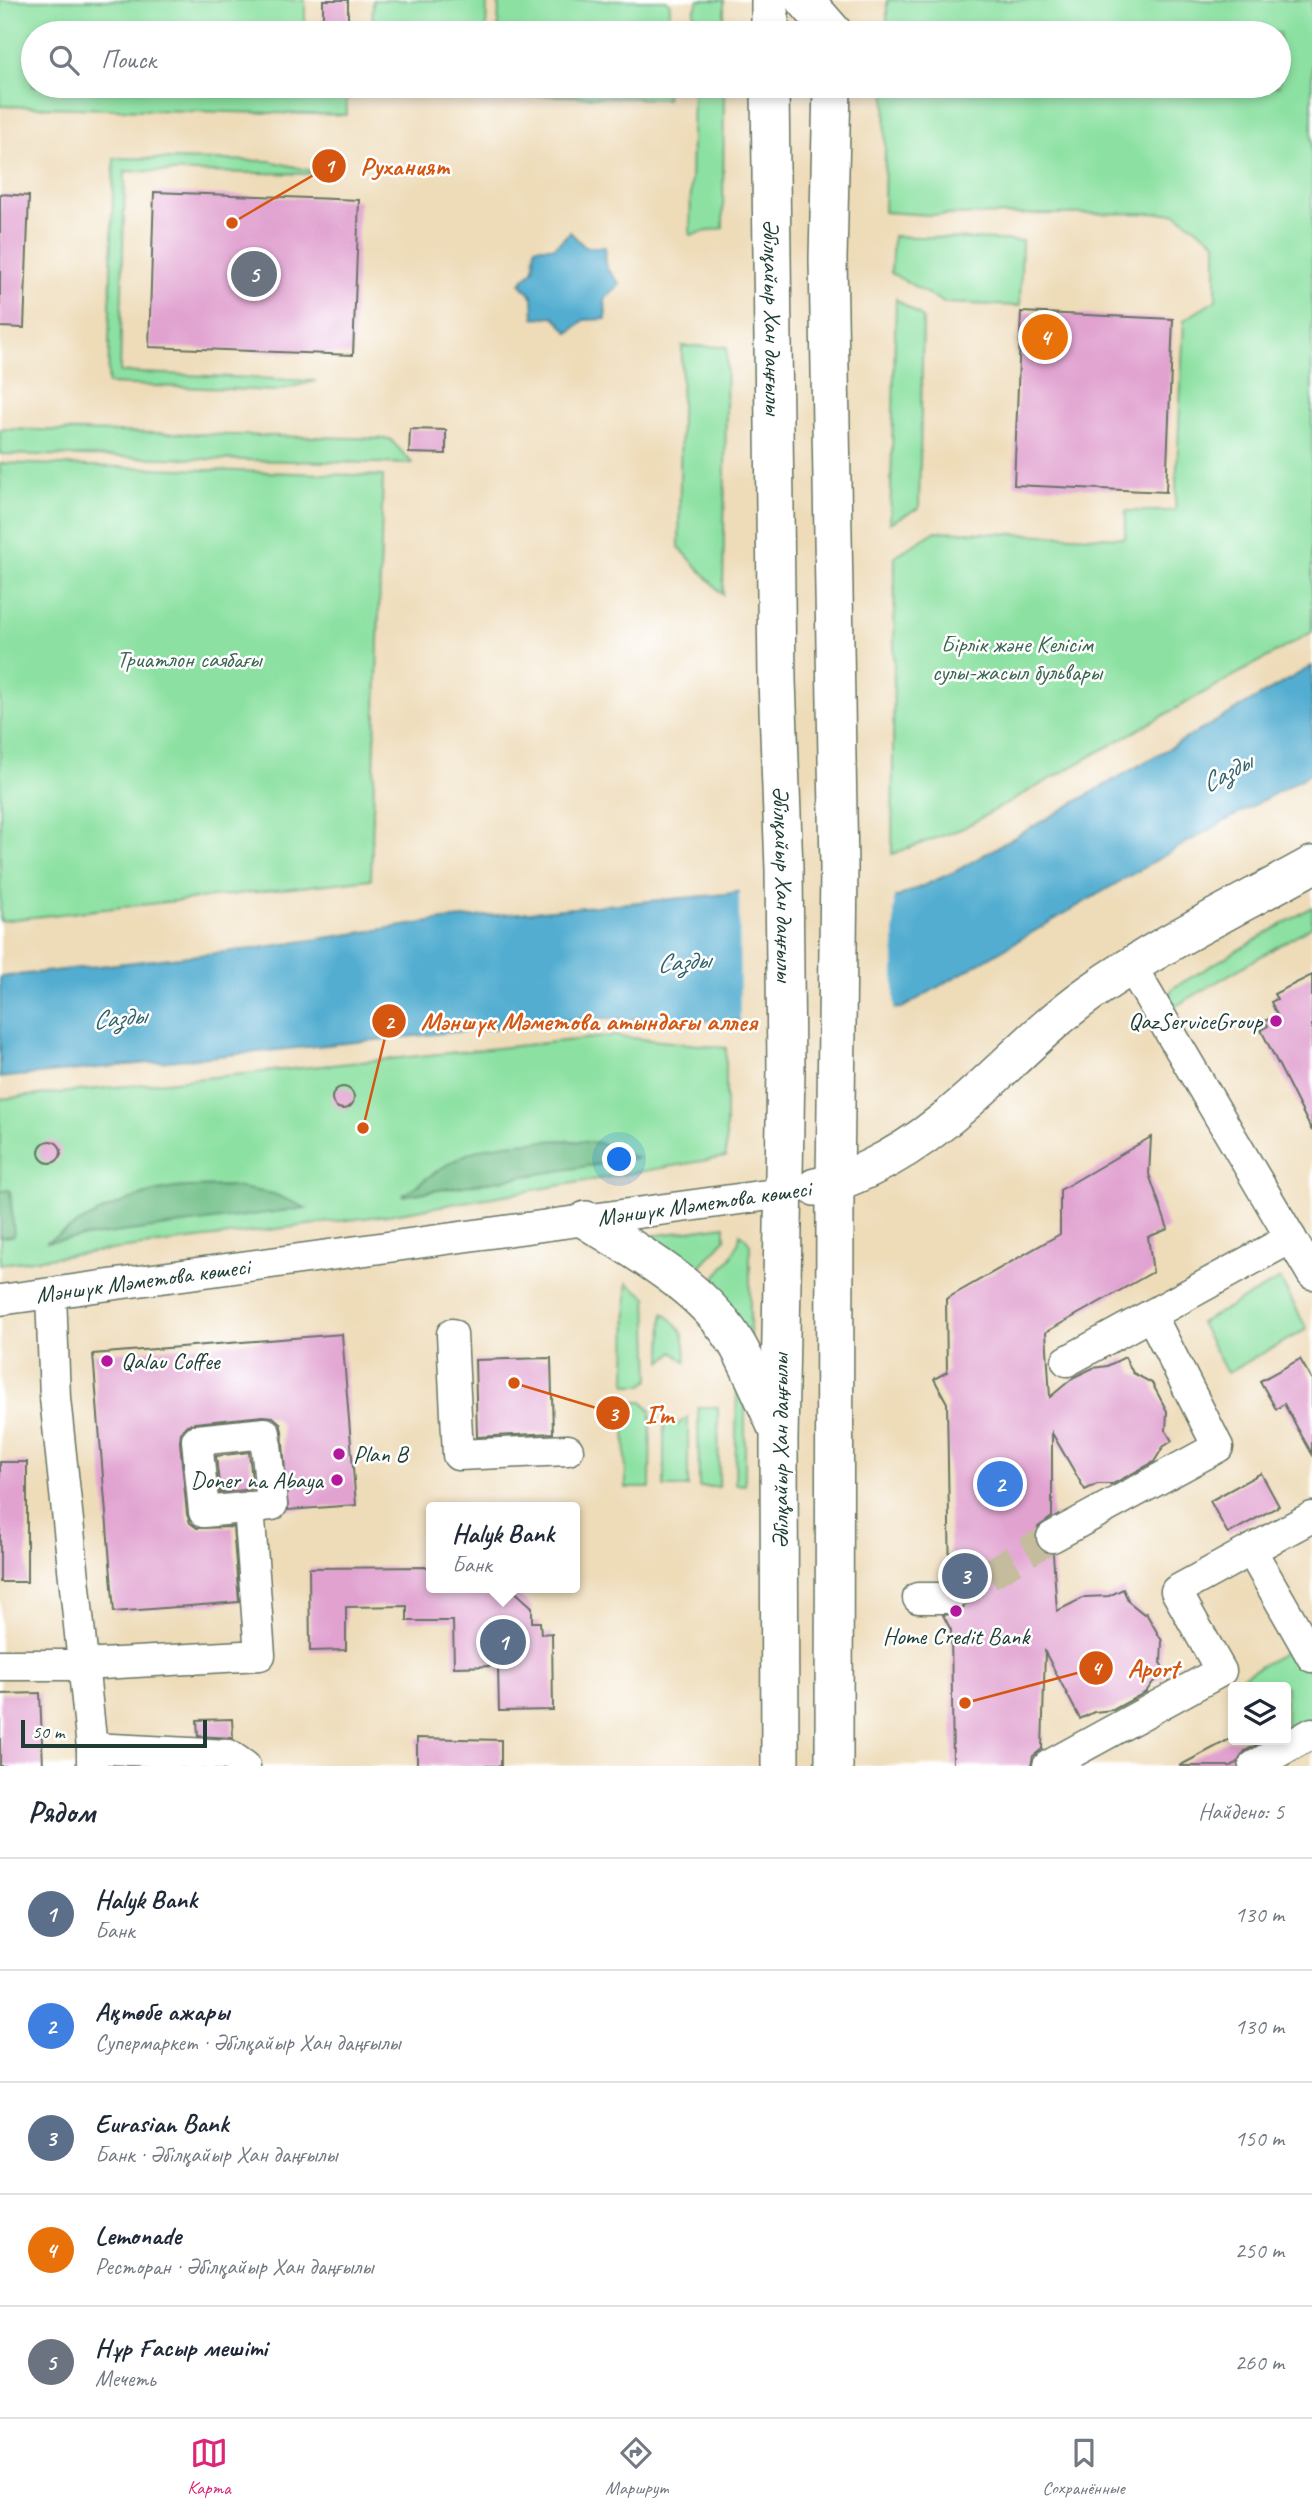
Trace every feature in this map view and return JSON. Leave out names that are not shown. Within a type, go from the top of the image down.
[{"type":"main road","points":[[770,0],[770,21]]},
{"type":"main road","points":[[805,0],[832,21]]},
{"type":"main road","name":"Әбілқайыр Хан даңғылы","points":[[771,98],[773,432],[777,680],[784,869],[785,1050],[779,1432],[780,1758]]},
{"type":"main road","points":[[780,1758],[834,1760],[835,1184],[839,868],[827,233],[832,98]]},
{"type":"main road","points":[[773,432],[787,500],[798,521],[811,535],[832,544]]},
{"type":"main road","name":"Мәншүк Мәметова көшесі","points":[[783,1193],[835,1184],[893,1157],[964,1107],[1088,994],[1131,966],[1312,865]]},
{"type":"main road","points":[[586,1220],[674,1279],[712,1313],[737,1345],[779,1432]]},
{"type":"main road","points":[[780,1494],[835,1493]]},
{"type":"street","points":[[1131,966],[1312,1274]]},
{"type":"street","name":"Мәншүк Мәметова көшесі","points":[[0,1300],[783,1193]]},
{"type":"street","points":[[1067,1361],[1291,1238]]},
{"type":"street","points":[[51,1294],[55,1398],[92,1757],[229,1755],[245,1766]]},
{"type":"street","points":[[1052,1537],[1218,1447],[1152,1315]]},
{"type":"street","points":[[452,1334],[458,1455],[568,1450]]},
{"type":"street","points":[[0,1665],[83,1665],[260,1655],[248,1507]]},
{"type":"street","points":[[1048,1766],[1221,1671],[1176,1591],[1312,1517]]},
{"type":"street","points":[[1251,1550],[1312,1657]]},
{"type":"street","points":[[918,1598],[950,1598]]},
{"type":"street","points":[[1254,1766],[1312,1733]]},
{"type":"green space","points":[[0,0],[305,0],[305,21],[21,21],[21,98],[346,98],[347,115],[0,106]]},
{"type":"green space","points":[[373,0],[487,0],[486,21],[372,21]]},
{"type":"green space","points":[[499,0],[667,0],[670,5],[669,21],[498,21]]},
{"type":"green space","points":[[699,0],[724,0],[724,21],[694,21],[694,11]]},
{"type":"green space","name":"Бірлік және Келісім сулы-жасыл бульвары","points":[[887,0],[1312,0],[1312,632],[961,829],[892,854],[895,556],[936,531],[1125,538],[1126,511],[1175,511],[1184,320],[1216,300],[1216,242],[1175,213],[929,215],[884,212],[886,98],[1291,98],[1291,21],[887,21]]},
{"type":"green space","points":[[693,98],[724,98],[723,228],[690,235]]},
{"type":"green space","points":[[114,158],[270,161],[325,174],[125,171],[120,372],[316,381],[274,391],[108,384]]},
{"type":"green space","points":[[893,236],[1022,241],[1020,306],[944,303],[891,273]]},
{"type":"green space","points":[[896,299],[923,318],[919,508],[890,523]]},
{"type":"green space","points":[[682,346],[727,347],[723,595],[679,547]]},
{"type":"green space","points":[[0,429],[390,439],[413,464],[0,454]]},
{"type":"green space","name":"Триатлон саябағы","points":[[0,463],[383,476],[371,879],[0,921]]},
{"type":"green space","points":[[1312,907],[1312,926],[1169,1010],[1167,999],[1173,988]]},
{"type":"green space","points":[[613,1036],[726,1048],[726,1157],[388,1215],[0,1264],[0,1099]]},
{"type":"green space","points":[[560,1140],[601,1143],[637,1158],[402,1196],[445,1166],[472,1152],[504,1144]]},
{"type":"green space","points":[[230,1186],[274,1194],[306,1208],[46,1242],[108,1209],[141,1196],[175,1188]]},
{"type":"green space","points":[[10,1190],[14,1236],[0,1237],[0,1191]]},
{"type":"green space","points":[[725,1226],[725,1239],[696,1271],[661,1247],[636,1238]]},
{"type":"green space","points":[[740,1234],[750,1245],[750,1338],[710,1283],[733,1254]]},
{"type":"green space","points":[[1280,1279],[1307,1329],[1227,1373],[1200,1323]]},
{"type":"green space","points":[[627,1283],[647,1297],[650,1379],[643,1385],[626,1385]]},
{"type":"green space","points":[[663,1313],[680,1329],[686,1362],[673,1352],[662,1362]]},
{"type":"green space","points":[[737,1386],[745,1386],[745,1485],[735,1484]]},
{"type":"green space","points":[[625,1402],[643,1402],[651,1411],[650,1488],[626,1488]]},
{"type":"green space","points":[[698,1407],[718,1407],[719,1487],[699,1487]]},
{"type":"green space","points":[[664,1417],[677,1425],[688,1417],[688,1487],[664,1487]]},
{"type":"green space","points":[[1295,1646],[1312,1675],[1312,1720],[1291,1732],[1291,1682],[1246,1682],[1242,1677]]},
{"type":"water","points":[[570,232],[585,247],[605,247],[606,268],[620,284],[605,299],[606,319],[584,320],[569,333],[554,316],[534,318],[533,298],[520,283],[534,269],[535,247],[555,247]]},
{"type":"water","name":"Сазды","points":[[1312,666],[1312,773],[902,1008],[722,1021],[594,1018],[0,1078],[0,977],[252,949],[443,920],[726,894],[758,888],[898,897],[954,872]]},
{"type":"pier","points":[[758,885],[894,894],[894,1013],[740,1023],[739,888]]},
{"type":"building","points":[[323,0],[348,0],[348,21],[323,21]]},
{"type":"building","points":[[154,192],[359,200],[353,355],[149,347]]},
{"type":"building","points":[[0,194],[29,196],[24,328],[0,327]]},
{"type":"building","points":[[1021,312],[1173,319],[1166,492],[1014,485]]},
{"type":"building","points":[[410,429],[446,430],[446,454],[409,453]]},
{"type":"building","points":[[1312,975],[1312,1131],[1261,1030],[1268,1026],[1265,1021],[1277,1015],[1271,1002],[1277,999],[1274,994]]},
{"type":"building","points":[[343,1087],[351,1090],[354,1098],[351,1106],[343,1109],[335,1106],[332,1098],[335,1090]]},
{"type":"building","points":[[1151,1137],[1149,1174],[1168,1229],[1148,1237],[1153,1272],[1046,1332],[1050,1397],[1074,1377],[1125,1357],[1133,1373],[1152,1383],[1167,1411],[1166,1431],[1172,1441],[1163,1447],[1154,1462],[1113,1484],[1097,1484],[1085,1490],[1052,1433],[1052,1517],[1038,1527],[1035,1537],[1036,1545],[1042,1551],[1053,1554],[1057,1611],[1085,1597],[1109,1596],[1123,1589],[1129,1602],[1146,1613],[1162,1641],[1161,1664],[1167,1675],[1153,1682],[1146,1692],[1113,1710],[1094,1712],[1080,1719],[1045,1652],[1042,1749],[1033,1756],[1031,1766],[953,1766],[951,1630],[943,1615],[959,1613],[965,1606],[967,1597],[959,1583],[950,1580],[947,1403],[934,1379],[947,1372],[946,1299],[1060,1234],[1060,1190]]},
{"type":"building","points":[[50,1141],[60,1148],[61,1152],[54,1162],[50,1163],[40,1156],[39,1152],[46,1142]]},
{"type":"building","points":[[342,1334],[356,1505],[288,1510],[282,1431],[280,1423],[273,1417],[187,1425],[181,1432],[180,1442],[187,1514],[190,1523],[197,1528],[233,1527],[239,1602],[114,1612],[93,1354]]},
{"type":"building","points":[[551,1358],[553,1433],[477,1437],[475,1360]]},
{"type":"building","points":[[1300,1359],[1312,1380],[1312,1454],[1284,1404],[1276,1409],[1260,1381]]},
{"type":"building","points":[[249,1452],[253,1489],[220,1493],[216,1456]]},
{"type":"building","points":[[0,1462],[27,1462],[27,1582],[0,1582]]},
{"type":"building","points":[[1261,1473],[1279,1506],[1228,1534],[1210,1501]]},
{"type":"building","points":[[426,1567],[426,1593],[517,1593],[532,1607],[532,1622],[540,1622],[541,1634],[552,1633],[553,1710],[499,1711],[498,1666],[454,1667],[453,1621],[407,1621],[407,1606],[346,1607],[346,1650],[310,1651],[309,1568]]},
{"type":"building","points":[[40,1693],[43,1766],[0,1766],[0,1694]]},
{"type":"building","points":[[232,1719],[233,1738],[198,1736],[197,1720]]},
{"type":"building","points":[[417,1738],[501,1740],[501,1766],[417,1765]]},
{"type":"building","points":[[1228,1740],[1228,1745],[1256,1745],[1245,1751],[1237,1763],[1231,1766],[1179,1766]]},
{"type":"tunnel","points":[[950,1598],[1052,1537]]},
{"type":"place","name":"Руханият","points":[[232,223]]},
{"type":"place","name":"Нұр Ғасыр мешіті","points":[[254,274]]},
{"type":"place","name":"Lemonade","points":[[1045,337]]},
{"type":"place","name":"QazServiceGroup","points":[[1276,1021]]},
{"type":"place","name":"Мәншүк Мәметова атындағы аллея","points":[[363,1128]]},
{"type":"place","name":"Qalau Coffee","points":[[107,1361]]},
{"type":"place","name":"I’m","points":[[514,1383]]},
{"type":"place","name":"Plan B","points":[[339,1454]]},
{"type":"place","name":"Doner na Abaya","points":[[337,1480]]},
{"type":"place","name":"Ақтөбе ажары","points":[[1000,1484]]},
{"type":"place","name":"Eurasian Bank","points":[[965,1576]]},
{"type":"place","name":"Home Credit Bank","points":[[956,1611]]},
{"type":"place","name":"Halyk Bank","points":[[503,1642]]},
{"type":"place","name":"Aport","points":[[965,1703]]}]
